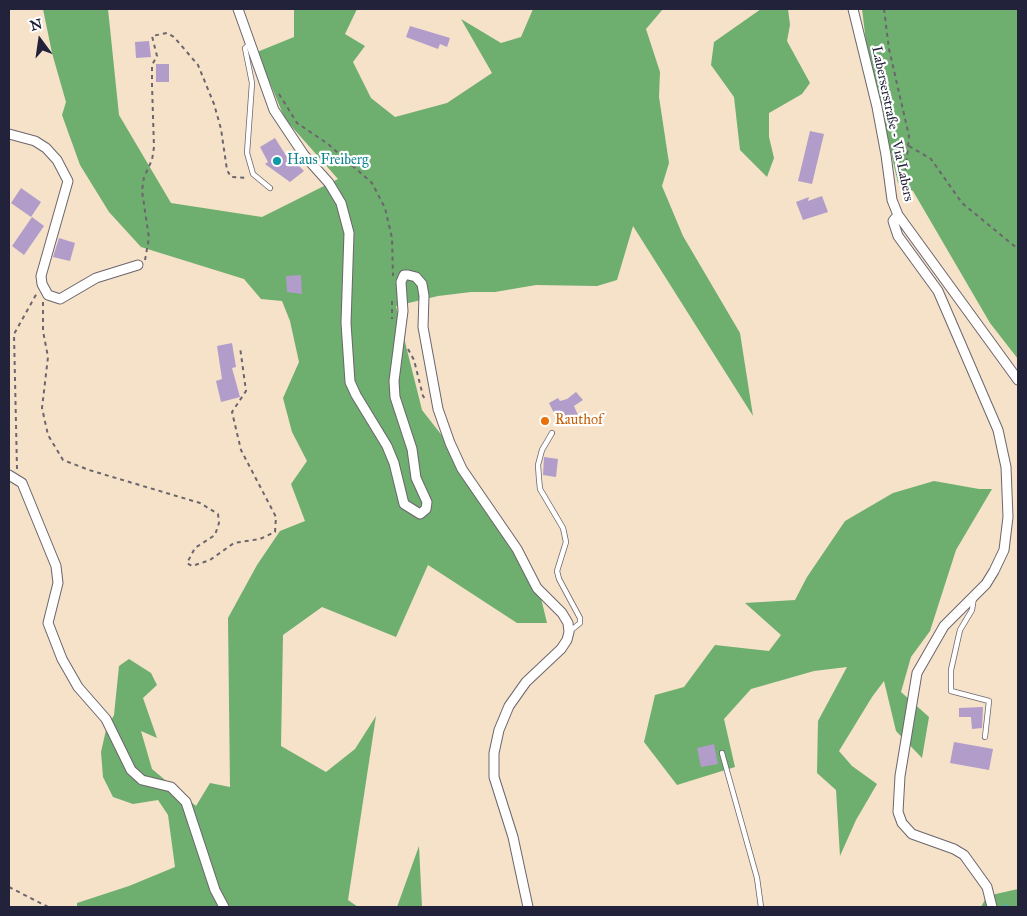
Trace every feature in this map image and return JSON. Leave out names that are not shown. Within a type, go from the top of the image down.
[{"type":"street","points":[[238,9],[274,110],[304,155],[329,183],[341,203],[349,233],[346,323],[350,382],[387,446],[394,463],[404,504],[420,514],[426,509],[427,502],[416,478],[412,450],[395,397],[394,381],[403,311],[401,282],[404,276],[408,275],[416,277],[422,284],[424,296],[423,327],[438,410],[462,469],[517,549],[537,588],[562,613],[569,632],[567,640],[561,649],[526,682],[509,706],[499,730],[494,754],[494,777],[512,837],[528,907]]},
{"type":"street","name":"Laberserstraße - Via Labers","points":[[853,9],[877,108],[892,200],[898,215]]},
{"type":"street","points":[[9,134],[36,141],[46,148],[57,160],[68,182],[41,276],[42,284],[48,295],[60,299],[96,278],[138,265]]},
{"type":"street","points":[[992,907],[988,887],[964,855],[954,849],[912,834],[902,823],[898,807],[916,673],[944,626],[994,571],[1006,540],[1008,500],[1001,438],[938,291],[898,236],[893,221],[898,215],[1018,380]]},
{"type":"street","points":[[9,475],[22,483],[56,566],[58,583],[48,623],[62,659],[78,688],[106,719],[130,770],[142,780],[171,787],[186,802],[215,890],[224,907]]},
{"type":"lane","points":[[251,43],[246,48],[245,54],[252,83],[247,153],[253,174],[270,188]]},
{"type":"lane","points":[[552,433],[542,450],[538,465],[539,479],[540,489],[564,528],[566,542],[557,571],[559,579],[580,618],[580,623],[569,632]]},
{"type":"lane","points":[[974,595],[972,610],[960,630],[951,670],[951,691],[989,701],[985,738]]},
{"type":"lane","points":[[722,753],[757,878],[761,907]]},
{"type":"path","points":[[884,9],[889,49],[909,136],[905,178],[906,205],[898,215]]},
{"type":"path","points":[[138,265],[147,259],[149,238],[142,192],[144,177],[152,160],[154,147],[152,65],[157,56],[152,36],[167,33],[174,37],[198,65],[214,104],[221,129],[227,170],[231,177],[247,178],[253,174]]},
{"type":"path","points":[[277,90],[297,123],[328,144],[372,183],[386,208],[392,238],[393,278]]},
{"type":"path","points":[[909,146],[931,159],[962,202],[1018,249]]},
{"type":"path","points":[[42,284],[43,332],[48,357],[42,408],[48,435],[63,460],[89,470],[200,503],[218,514],[220,523],[215,535],[194,548],[187,563],[192,566],[210,560],[234,543],[260,539],[275,532],[276,517],[241,450],[232,412],[246,391],[240,347]]},
{"type":"path","points":[[18,481],[14,334],[42,284]]},
{"type":"path","points":[[392,300],[392,316],[396,331],[401,335],[414,360],[423,396],[438,410]]},
{"type":"path","points":[[9,887],[48,907]]},
{"type":"green space","points":[[43,9],[108,9],[119,115],[171,203],[262,217],[338,179],[285,119],[257,52],[294,37],[294,9],[357,9],[345,34],[365,46],[353,62],[371,98],[395,117],[447,103],[492,73],[461,19],[501,43],[521,37],[533,9],[663,9],[646,29],[660,72],[659,97],[669,163],[662,186],[683,236],[740,333],[753,416],[633,226],[617,280],[597,286],[536,285],[495,292],[471,292],[438,296],[396,306],[422,410],[454,451],[541,598],[547,623],[517,623],[428,565],[396,637],[322,607],[283,635],[281,746],[326,772],[355,749],[376,716],[348,900],[358,907],[77,907],[77,903],[129,886],[175,867],[168,815],[158,800],[133,804],[113,797],[103,777],[101,752],[106,730],[114,715],[119,666],[129,659],[151,673],[157,685],[143,698],[157,738],[141,731],[152,769],[196,806],[210,783],[230,787],[228,618],[257,565],[280,531],[305,521],[291,484],[307,461],[292,432],[283,398],[299,362],[290,321],[282,301],[261,299],[244,279],[141,247],[109,212],[80,165],[62,115],[66,102],[52,53]]},
{"type":"green space","points":[[761,9],[788,9],[790,25],[787,41],[810,83],[802,94],[769,113],[769,137],[774,158],[767,177],[740,150],[734,97],[711,65],[714,42]]},
{"type":"green space","points":[[862,9],[1018,9],[1018,359],[990,323],[913,191],[898,183],[867,50]]},
{"type":"green space","points":[[934,481],[979,489],[992,489],[956,550],[930,631],[911,657],[901,692],[929,717],[922,758],[896,731],[884,681],[839,751],[852,766],[877,784],[856,820],[840,856],[836,790],[817,773],[818,721],[847,667],[814,671],[751,689],[724,719],[735,767],[677,785],[644,742],[655,695],[684,687],[715,645],[769,651],[781,635],[745,603],[795,600],[807,577],[845,521],[893,493]]},
{"type":"green space","points":[[419,846],[422,907],[397,907]]},
{"type":"green space","points":[[1018,889],[1018,907],[981,907],[987,896]]},
{"type":"building","points":[[410,26],[450,38],[447,47],[440,44],[438,49],[406,37]]},
{"type":"building","points":[[149,41],[151,57],[136,58],[135,42]]},
{"type":"building","points":[[156,64],[169,64],[169,82],[156,82]]},
{"type":"building","points":[[810,131],[824,134],[812,184],[798,181]]},
{"type":"building","name":"Haus Freiberg","points":[[275,138],[290,162],[293,160],[304,171],[290,182],[265,164],[268,162],[260,147]]},
{"type":"building","points":[[21,188],[41,202],[31,217],[11,203]]},
{"type":"building","points":[[822,196],[828,212],[803,220],[796,202],[809,197],[808,201]]},
{"type":"building","points":[[32,217],[44,226],[24,255],[12,246]]},
{"type":"building","points":[[59,238],[75,243],[70,261],[53,257]]},
{"type":"building","points":[[301,275],[302,294],[287,292],[286,276]]},
{"type":"building","points":[[232,343],[236,367],[232,368],[240,397],[221,402],[216,381],[222,379],[217,346]]},
{"type":"building","points":[[576,392],[583,400],[574,406],[578,415],[565,420],[563,415],[556,417],[549,403],[558,398],[560,401],[567,399]]},
{"type":"building","points":[[544,457],[558,459],[556,477],[543,475]]},
{"type":"building","points":[[983,707],[982,728],[972,729],[971,717],[959,717],[959,708]]},
{"type":"building","points":[[954,742],[993,749],[989,770],[950,763]]},
{"type":"building","points":[[714,744],[718,764],[701,767],[697,748]]},
{"type":"place","name":"Haus Freiberg","points":[[277,161]]},
{"type":"place","name":"Rauthof","points":[[545,421]]}]
